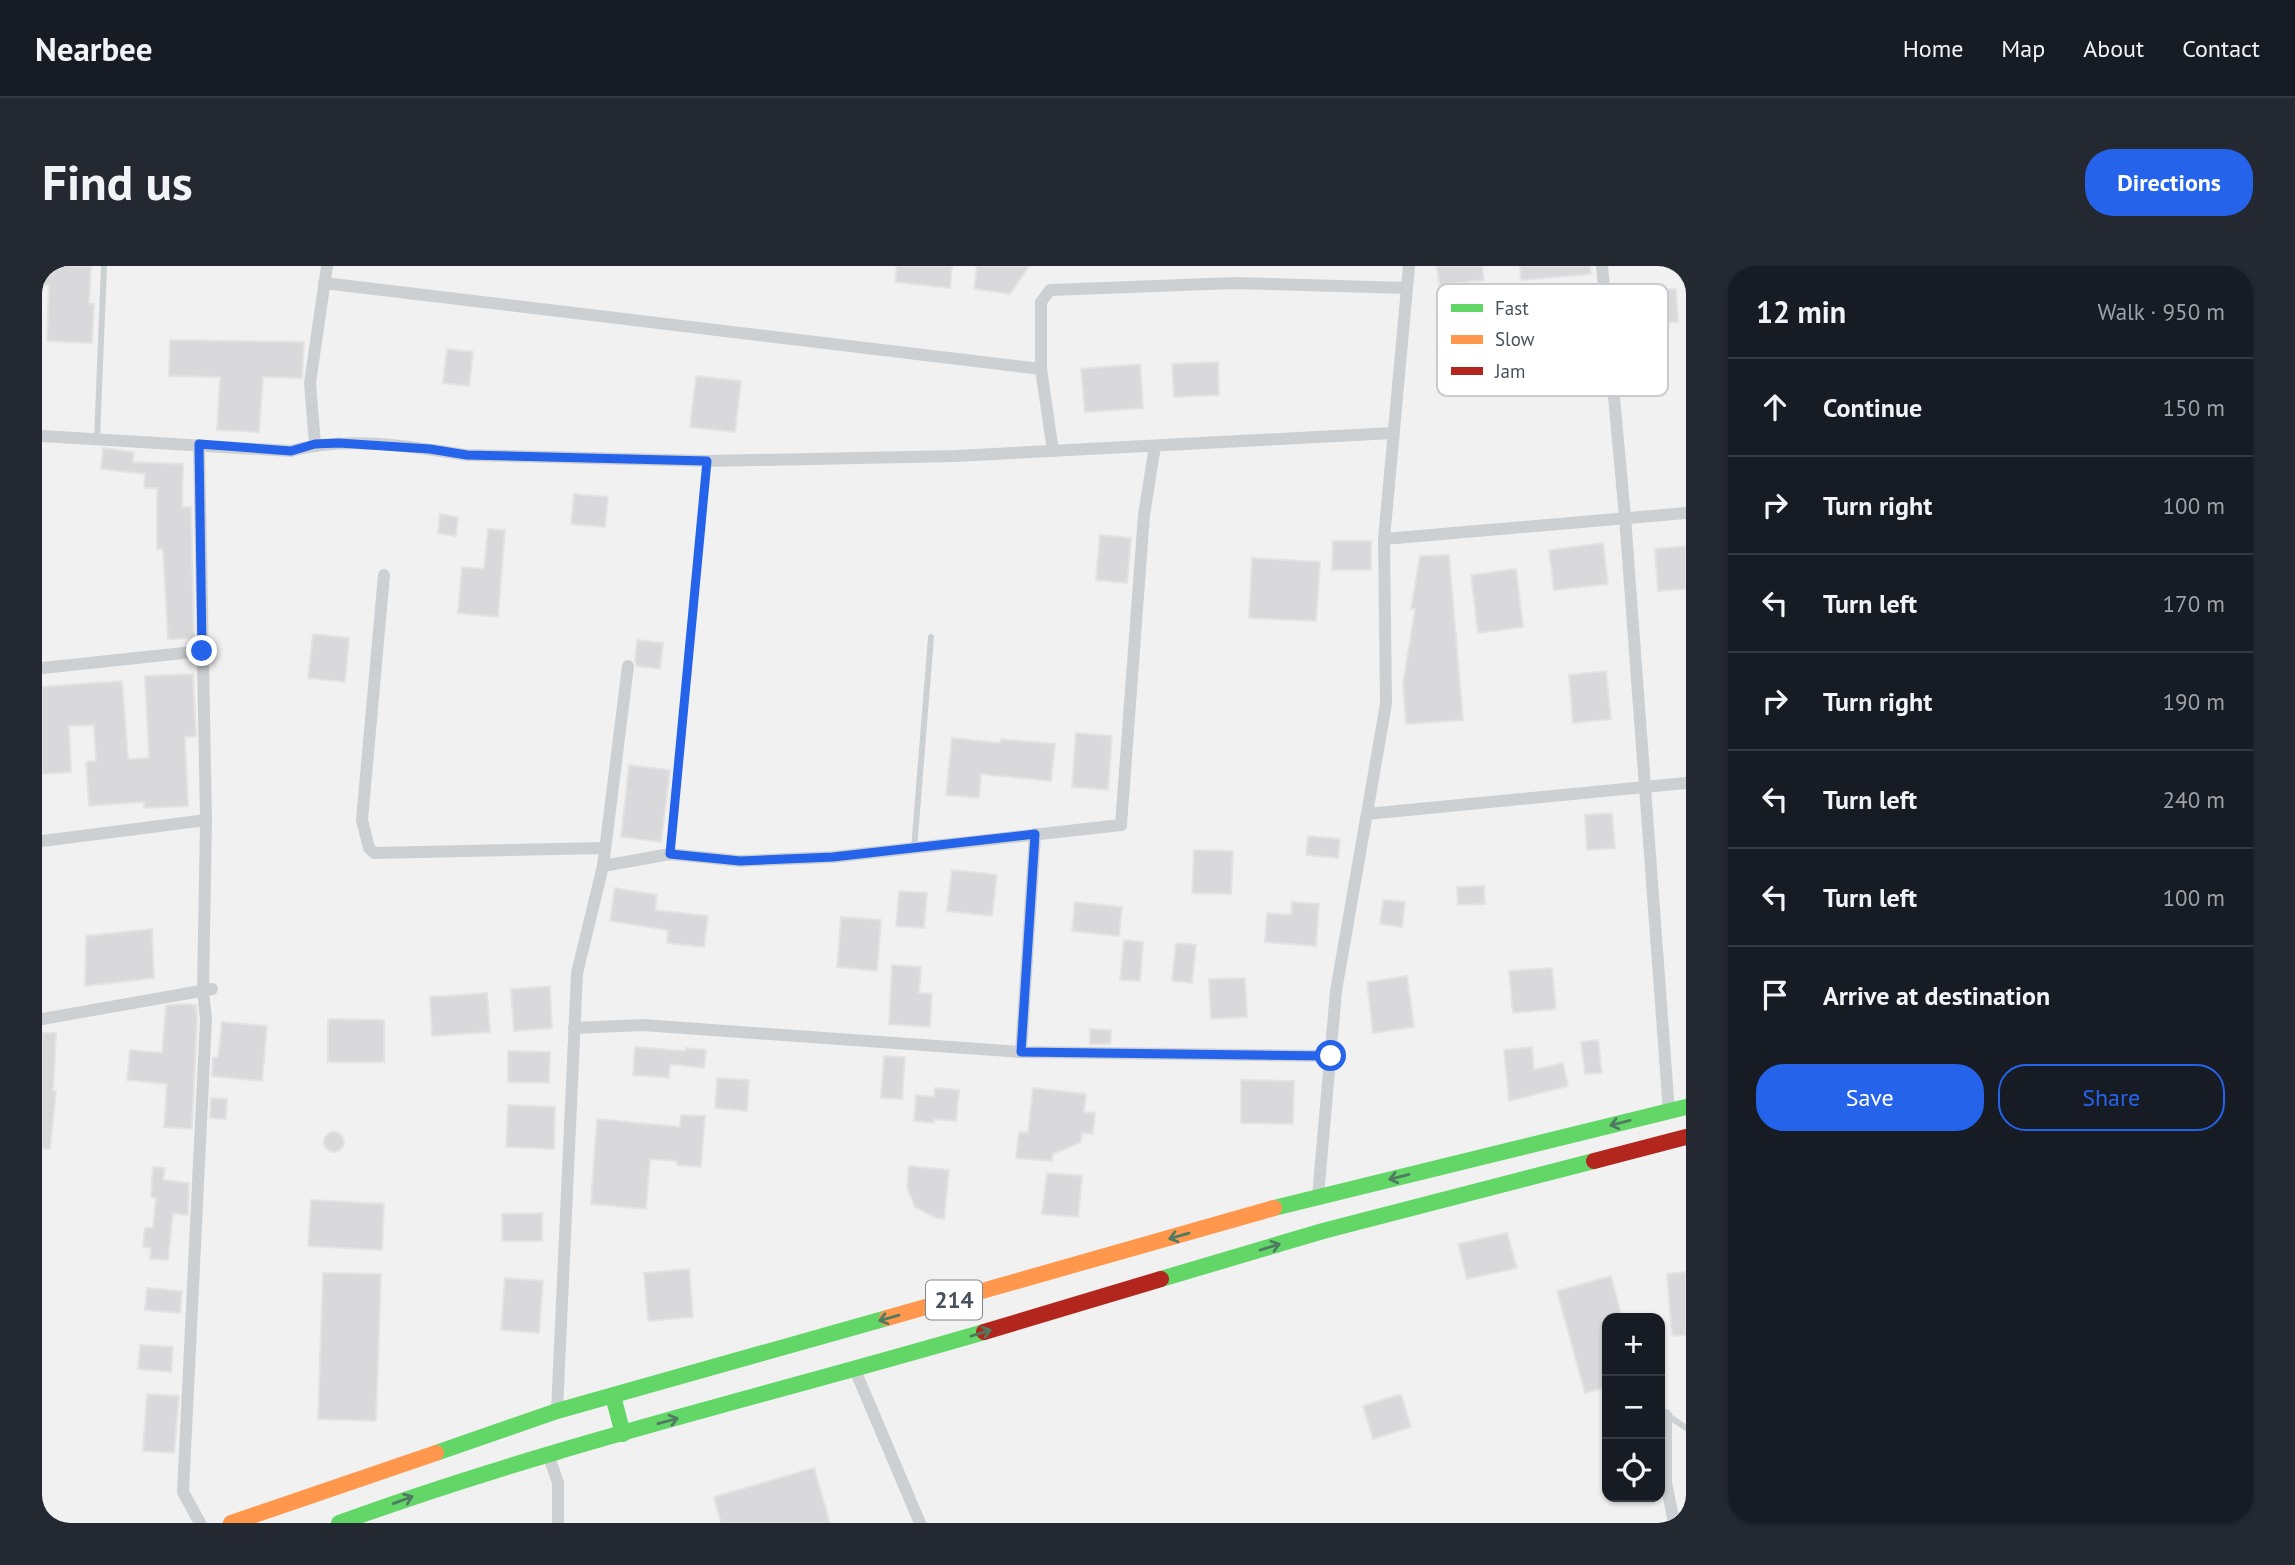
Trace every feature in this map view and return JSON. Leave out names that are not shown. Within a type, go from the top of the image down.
[{"type":"main road","name":"214","points":[[231,1523],[263,1518],[557,1411],[1318,1196],[1686,1107]]},
{"type":"main road","name":"214","points":[[339,1523],[416,1495],[548,1454],[855,1370],[1323,1231],[1686,1136]]},
{"type":"main road","points":[[613,1396],[623,1434]]},
{"type":"street","points":[[315,444],[310,383],[327,266]]},
{"type":"street","points":[[1318,1196],[1336,991],[1386,704],[1384,539],[1409,266]]},
{"type":"street","points":[[1602,266],[1604,284]]},
{"type":"street","points":[[324,283],[1041,369]]},
{"type":"street","points":[[1053,451],[1041,369],[1041,302],[1049,290],[1235,283],[1407,288]]},
{"type":"street","points":[[1614,396],[1669,1112]]},
{"type":"street","points":[[42,436],[291,451],[315,444],[378,446],[467,455],[707,461],[956,456],[1393,433]]},
{"type":"street","points":[[199,444],[208,990],[183,1492],[200,1523]]},
{"type":"street","points":[[604,866],[670,854],[740,861],[833,857],[1122,825],[1144,514],[1155,446]]},
{"type":"street","points":[[1384,539],[1686,513]]},
{"type":"street","points":[[384,575],[362,820],[369,848],[374,853],[605,848]]},
{"type":"street","points":[[42,668],[202,651]]},
{"type":"street","points":[[557,1411],[577,972],[604,866],[628,666]]},
{"type":"street","points":[[1367,814],[1686,782]]},
{"type":"street","points":[[42,841],[206,820]]},
{"type":"street","points":[[1021,1052],[1035,834]]},
{"type":"street","points":[[42,1019],[208,990]]},
{"type":"street","points":[[574,1028],[643,1025],[1021,1052],[1331,1056]]},
{"type":"street","points":[[855,1370],[920,1523]]},
{"type":"street","points":[[1666,1415],[1666,1482],[1674,1523]]},
{"type":"street","points":[[548,1454],[558,1483],[558,1523]]},
{"type":"lane","points":[[97,439],[104,266]]},
{"type":"lane","points":[[670,854],[707,461]]},
{"type":"lane","points":[[914,849],[932,637]]},
{"type":"lane","points":[[1666,1415],[1686,1428]]},
{"type":"building","points":[[42,266],[91,266],[89,304],[94,304],[92,343],[47,341],[49,285],[42,285]]},
{"type":"building","points":[[897,266],[952,266],[950,288],[895,282]]},
{"type":"building","points":[[977,266],[1029,266],[1010,294],[974,289]]},
{"type":"building","points":[[1437,266],[1482,266],[1484,280],[1439,284]]},
{"type":"building","points":[[1520,266],[1590,266],[1591,274],[1521,280]]},
{"type":"building","points":[[1668,289],[1676,289],[1678,322],[1668,323]]},
{"type":"building","points":[[170,340],[304,342],[302,378],[263,377],[259,432],[217,430],[220,377],[169,376]]},
{"type":"building","points":[[447,349],[473,352],[469,386],[443,383]]},
{"type":"building","points":[[1218,362],[1219,395],[1174,397],[1172,364]]},
{"type":"building","points":[[1140,364],[1143,408],[1085,412],[1081,369]]},
{"type":"building","points":[[696,376],[741,381],[735,432],[690,427]]},
{"type":"building","points":[[103,448],[134,452],[133,462],[183,464],[182,507],[191,507],[194,638],[168,639],[163,549],[157,549],[157,488],[144,488],[145,474],[101,469]]},
{"type":"building","points":[[574,494],[608,497],[605,527],[571,524]]},
{"type":"building","points":[[440,514],[458,517],[456,536],[438,533]]},
{"type":"building","points":[[488,529],[505,530],[498,617],[458,613],[462,567],[484,569]]},
{"type":"building","points":[[1100,535],[1131,538],[1127,583],[1096,580]]},
{"type":"building","points":[[1333,541],[1371,541],[1371,570],[1332,570]]},
{"type":"building","points":[[1603,543],[1608,584],[1554,590],[1549,550]]},
{"type":"building","points":[[1686,546],[1686,589],[1658,591],[1655,549]]},
{"type":"building","points":[[1449,555],[1463,720],[1406,724],[1403,685],[1420,556]]},
{"type":"building","points":[[1252,558],[1320,562],[1316,621],[1249,618]]},
{"type":"building","points":[[1516,569],[1523,627],[1478,633],[1471,575]]},
{"type":"building","points":[[313,634],[349,638],[345,682],[308,678]]},
{"type":"building","points":[[637,640],[663,643],[660,669],[637,666]]},
{"type":"building","points":[[1606,671],[1611,719],[1573,723],[1569,675]]},
{"type":"building","points":[[193,674],[196,736],[185,737],[188,806],[144,808],[144,802],[89,806],[86,762],[96,761],[94,725],[69,726],[71,772],[42,774],[42,687],[122,681],[128,759],[149,758],[145,676]]},
{"type":"building","points":[[1076,733],[1112,736],[1108,790],[1072,787]]},
{"type":"building","points":[[952,738],[1000,743],[1001,739],[1055,744],[1051,781],[981,774],[979,798],[946,795]]},
{"type":"building","points":[[629,765],[670,770],[661,842],[621,837]]},
{"type":"building","points":[[1612,813],[1615,848],[1587,850],[1585,815]]},
{"type":"building","points":[[1308,836],[1340,839],[1338,858],[1306,855]]},
{"type":"building","points":[[1194,850],[1233,851],[1231,894],[1192,893]]},
{"type":"building","points":[[952,870],[997,875],[992,916],[947,911]]},
{"type":"building","points":[[1484,886],[1485,904],[1458,905],[1457,887]]},
{"type":"building","points":[[615,888],[657,895],[655,910],[708,916],[704,947],[667,943],[668,930],[610,921]]},
{"type":"building","points":[[899,891],[927,893],[924,928],[896,926]]},
{"type":"building","points":[[1383,900],[1405,902],[1402,927],[1380,924]]},
{"type":"building","points":[[1075,902],[1122,907],[1119,936],[1072,931]]},
{"type":"building","points":[[1292,902],[1319,904],[1316,946],[1265,942],[1267,913],[1291,915]]},
{"type":"building","points":[[841,917],[881,920],[877,971],[837,967]]},
{"type":"building","points":[[152,929],[154,978],[85,986],[86,936]]},
{"type":"building","points":[[1124,940],[1143,942],[1140,981],[1120,980]]},
{"type":"building","points":[[1176,943],[1196,945],[1192,983],[1172,981]]},
{"type":"building","points":[[892,965],[921,967],[919,993],[932,994],[930,1027],[889,1024]]},
{"type":"building","points":[[1552,968],[1556,1009],[1513,1013],[1509,971]]},
{"type":"building","points":[[1407,976],[1414,1027],[1373,1033],[1367,982]]},
{"type":"building","points":[[1245,978],[1247,1017],[1211,1019],[1209,979]]},
{"type":"building","points":[[550,986],[552,1028],[514,1031],[511,989]]},
{"type":"building","points":[[487,993],[490,1032],[432,1036],[430,997]]},
{"type":"building","points":[[196,1005],[192,1129],[164,1127],[167,1084],[127,1080],[130,1050],[162,1053],[166,1006]]},
{"type":"building","points":[[328,1019],[384,1020],[384,1062],[328,1062]]},
{"type":"building","points":[[222,1022],[267,1026],[262,1081],[212,1076],[213,1058],[218,1058]]},
{"type":"building","points":[[1090,1029],[1111,1030],[1110,1044],[1090,1044]]},
{"type":"building","points":[[42,1033],[56,1033],[53,1091],[56,1091],[50,1149],[42,1149]]},
{"type":"building","points":[[1598,1040],[1602,1073],[1585,1074],[1581,1042]]},
{"type":"building","points":[[635,1047],[706,1050],[704,1068],[670,1064],[669,1078],[633,1075]]},
{"type":"building","points":[[1532,1047],[1534,1070],[1563,1063],[1568,1086],[1509,1101],[1504,1050]]},
{"type":"building","points":[[508,1051],[550,1052],[549,1083],[508,1082]]},
{"type":"building","points":[[884,1056],[905,1057],[902,1099],[881,1098]]},
{"type":"building","points":[[717,1078],[749,1080],[747,1111],[715,1108]]},
{"type":"building","points":[[1241,1080],[1294,1081],[1293,1124],[1241,1123]]},
{"type":"building","points":[[935,1088],[959,1090],[956,1121],[914,1121],[916,1095],[934,1097]]},
{"type":"building","points":[[1033,1088],[1086,1094],[1084,1112],[1095,1113],[1093,1134],[1082,1133],[1081,1142],[1053,1154],[1052,1161],[1016,1158],[1019,1132],[1028,1133]]},
{"type":"building","points":[[211,1098],[227,1099],[226,1119],[210,1118]]},
{"type":"building","points":[[508,1105],[555,1107],[554,1149],[506,1147]]},
{"type":"building","points":[[681,1115],[705,1116],[701,1167],[677,1165],[677,1161],[650,1159],[646,1209],[591,1204],[597,1119],[680,1127]]},
{"type":"building","points":[[334,1132],[341,1135],[344,1142],[341,1149],[334,1152],[327,1149],[324,1142],[327,1135]]},
{"type":"building","points":[[909,1166],[949,1170],[944,1219],[936,1218],[915,1207],[907,1187]]},
{"type":"building","points":[[153,1167],[165,1168],[163,1180],[189,1183],[188,1215],[173,1213],[168,1260],[150,1259],[151,1248],[143,1247],[145,1228],[153,1228],[156,1198],[151,1197]]},
{"type":"building","points":[[1047,1173],[1082,1176],[1078,1217],[1042,1214]]},
{"type":"building","points":[[311,1200],[384,1204],[382,1250],[308,1246]]},
{"type":"building","points":[[542,1213],[542,1241],[502,1241],[502,1214]]},
{"type":"building","points":[[1507,1233],[1517,1268],[1467,1279],[1458,1244]]},
{"type":"building","points":[[689,1269],[693,1317],[648,1321],[644,1273]]},
{"type":"building","points":[[1686,1272],[1686,1335],[1672,1336],[1667,1274]]},
{"type":"building","points":[[323,1273],[381,1274],[376,1421],[318,1419]]},
{"type":"building","points":[[1611,1276],[1621,1313],[1602,1313],[1602,1388],[1585,1393],[1557,1291]]},
{"type":"building","points":[[505,1278],[543,1281],[539,1333],[501,1330]]},
{"type":"building","points":[[147,1288],[182,1291],[180,1313],[145,1310]]},
{"type":"building","points":[[140,1345],[173,1347],[171,1372],[138,1369]]},
{"type":"building","points":[[147,1394],[179,1396],[174,1453],[143,1451]]},
{"type":"building","points":[[1401,1394],[1411,1427],[1373,1439],[1363,1406]]},
{"type":"building","points":[[814,1468],[830,1523],[721,1523],[714,1497]]},
{"type":"traffic: fast","points":[[1274,1208],[1686,1107]]},
{"type":"traffic: fast","points":[[1161,1279],[1323,1231],[1594,1161]]},
{"type":"traffic: fast","points":[[436,1453],[557,1411],[887,1318]]},
{"type":"traffic: fast","points":[[339,1523],[418,1495],[579,1445],[984,1332]]},
{"type":"traffic: fast","points":[[613,1396],[623,1434]]},
{"type":"traffic: slow","points":[[887,1318],[1274,1208]]},
{"type":"traffic: slow","points":[[231,1523],[436,1453]]},
{"type":"traffic: jam","points":[[1594,1161],[1686,1137]]},
{"type":"traffic: jam","points":[[984,1332],[1161,1279]]},
{"type":"route","points":[[202,651],[199,444],[291,451],[315,444],[339,443],[430,449],[467,455],[707,461],[670,854],[740,861],[833,857],[1035,834],[1021,1052],[1331,1056]]}]
